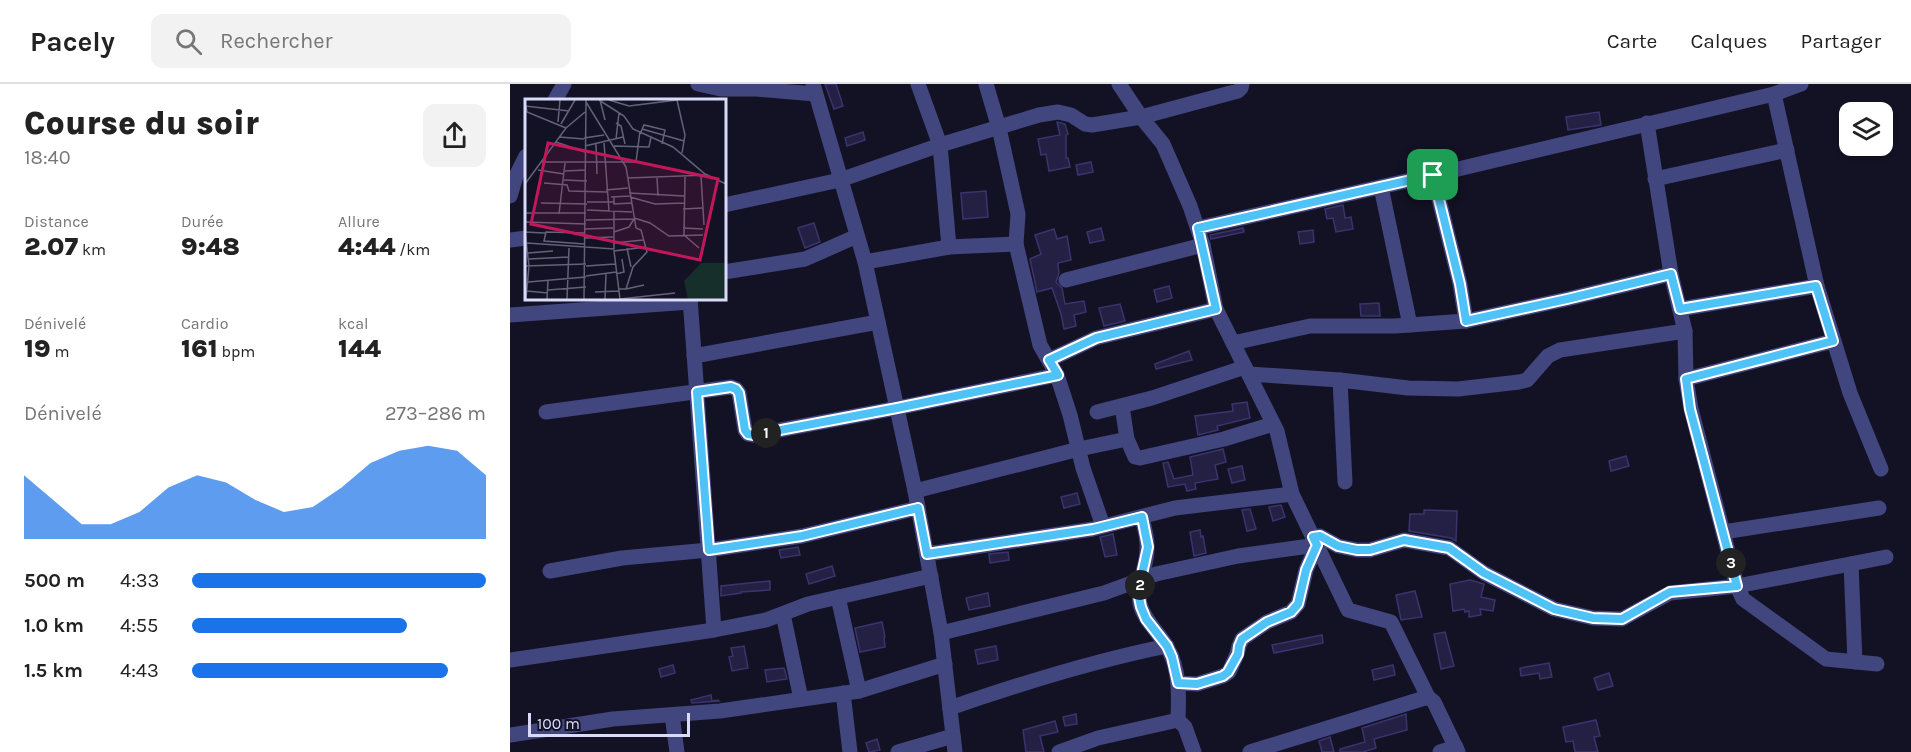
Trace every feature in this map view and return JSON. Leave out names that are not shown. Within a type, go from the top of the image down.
[{"type":"street","points":[[556,99],[564,84]]},
{"type":"street","points":[[698,84],[721,89],[814,89],[865,262],[915,491],[941,633],[955,752]]},
{"type":"street","points":[[918,84],[940,145],[950,247]]},
{"type":"street","points":[[987,84],[1018,214],[1016,244],[1040,345],[1058,375],[1103,526]]},
{"type":"street","points":[[1119,84],[1163,144],[1198,228],[1216,309],[1277,431],[1292,494],[1348,610],[1390,622],[1428,697],[1434,702],[1457,750],[1440,752]]},
{"type":"street","points":[[726,205],[840,180],[940,145],[1039,115],[1059,112],[1092,125],[1141,117],[1238,91],[1242,84]]},
{"type":"street","points":[[1198,228],[1774,94],[1801,84]]},
{"type":"street","points":[[1774,94],[1816,286],[1850,393],[1881,469]]},
{"type":"street","points":[[1647,123],[1671,274],[1685,331],[1686,379],[1690,409],[1737,586],[1743,599],[1826,659],[1877,664]]},
{"type":"street","points":[[1655,179],[1787,150]]},
{"type":"street","points":[[510,196],[525,158]]},
{"type":"street","points":[[1433,175],[1460,284],[1466,321]]},
{"type":"street","points":[[1381,187],[1410,325]]},
{"type":"street","points":[[726,272],[805,259],[857,236]]},
{"type":"street","points":[[510,240],[525,238]]},
{"type":"street","points":[[865,262],[950,247],[1016,244]]},
{"type":"street","points":[[1066,280],[1203,244]]},
{"type":"street","points":[[1233,344],[1310,326],[1410,325],[1466,321],[1671,274]]},
{"type":"street","points":[[1680,309],[1816,286]]},
{"type":"street","points":[[510,315],[690,300],[714,630]]},
{"type":"street","points":[[1049,360],[1096,338],[1216,309]]},
{"type":"street","points":[[694,356],[878,322]]},
{"type":"street","points":[[1097,412],[1247,370],[1408,388],[1458,389],[1519,382],[1527,380],[1548,356],[1560,350],[1685,331]]},
{"type":"street","points":[[1686,379],[1833,341]]},
{"type":"street","points":[[546,412],[731,387],[739,393],[745,430],[748,434],[754,435],[1058,375]]},
{"type":"street","points":[[1340,380],[1345,482]]},
{"type":"street","points":[[1122,406],[1127,439],[1132,454],[1140,458],[1224,439],[1274,424]]},
{"type":"street","points":[[915,491],[1127,439]]},
{"type":"street","points":[[927,554],[1103,526],[1175,508],[1292,494]]},
{"type":"street","points":[[550,571],[622,558],[709,550],[802,536],[918,508]]},
{"type":"street","points":[[1723,532],[1879,508]]},
{"type":"street","points":[[1142,517],[1148,547],[1138,592],[1141,607],[1146,619],[1167,646],[1172,657],[1178,683],[1179,720],[1189,734],[1194,752]]},
{"type":"street","points":[[1178,683],[1197,684],[1223,676],[1228,672],[1238,654],[1242,639],[1267,622],[1291,612],[1298,604],[1315,541],[1320,536],[1338,546],[1357,550],[1370,550],[1404,540],[1449,548],[1484,573],[1554,609],[1593,618],[1622,619],[1670,592],[1737,586],[1886,557]]},
{"type":"street","points":[[941,633],[1104,593],[1156,574],[1315,541]]},
{"type":"street","points":[[1851,564],[1855,662]]},
{"type":"street","points":[[510,660],[714,630],[766,620],[808,604],[931,576]]},
{"type":"street","points":[[838,597],[859,691]]},
{"type":"street","points":[[783,614],[801,699]]},
{"type":"street","points":[[950,708],[1031,680],[1115,657],[1167,646]]},
{"type":"street","points":[[510,735],[613,719],[720,711],[859,691],[945,664]]},
{"type":"street","points":[[843,693],[850,752]]},
{"type":"street","points":[[1250,752],[1428,697]]},
{"type":"street","points":[[672,715],[677,752]]},
{"type":"street","points":[[1059,752],[1098,738],[1179,720]]},
{"type":"street","points":[[898,752],[954,736]]},
{"type":"building","points":[[825,84],[836,84],[843,106],[834,109]]},
{"type":"building","points":[[1599,112],[1601,125],[1568,130],[1566,117]]},
{"type":"building","points":[[1057,122],[1065,124],[1068,134],[1066,135],[1066,158],[1068,158],[1070,167],[1049,171],[1046,154],[1041,155],[1038,139],[1060,135]]},
{"type":"building","points":[[863,132],[865,140],[847,146],[845,138]]},
{"type":"building","points":[[1091,162],[1093,172],[1078,175],[1076,165]]},
{"type":"building","points":[[986,191],[988,217],[963,219],[961,193]]},
{"type":"building","points":[[1343,205],[1345,218],[1351,217],[1353,229],[1336,232],[1333,218],[1327,219],[1325,209]]},
{"type":"building","points":[[814,223],[820,242],[805,248],[798,228]]},
{"type":"building","points":[[1101,228],[1104,240],[1090,243],[1087,232]]},
{"type":"building","points":[[1243,228],[1244,232],[1211,239],[1210,235]]},
{"type":"building","points":[[1054,229],[1057,239],[1067,236],[1071,260],[1058,263],[1059,273],[1056,282],[1062,288],[1065,304],[1084,301],[1086,312],[1074,315],[1076,326],[1064,329],[1052,288],[1037,292],[1030,259],[1041,254],[1035,235]]},
{"type":"building","points":[[1313,230],[1314,242],[1300,244],[1298,232]]},
{"type":"building","points":[[1169,286],[1172,298],[1157,302],[1154,290]]},
{"type":"building","points":[[1379,303],[1380,316],[1361,316],[1360,304]]},
{"type":"building","points":[[1120,304],[1125,321],[1104,326],[1099,308]]},
{"type":"building","points":[[1189,351],[1192,360],[1156,369],[1155,364]]},
{"type":"building","points":[[1247,402],[1250,418],[1217,426],[1218,430],[1198,435],[1195,416],[1233,411],[1232,404]]},
{"type":"building","points":[[1223,449],[1226,462],[1215,465],[1218,479],[1195,483],[1196,489],[1187,491],[1185,484],[1168,487],[1163,463],[1168,462],[1174,479],[1193,475],[1190,457]]},
{"type":"building","points":[[1626,456],[1629,466],[1611,471],[1609,461]]},
{"type":"building","points":[[1242,466],[1245,480],[1232,483],[1228,469]]},
{"type":"building","points":[[1077,493],[1080,504],[1064,508],[1061,497]]},
{"type":"building","points":[[1281,505],[1285,517],[1273,521],[1269,507]]},
{"type":"building","points":[[1250,509],[1256,529],[1247,531],[1242,510]]},
{"type":"building","points":[[1424,510],[1457,511],[1456,541],[1451,538],[1409,531],[1410,514],[1424,514]]},
{"type":"building","points":[[1200,530],[1206,553],[1194,556],[1190,532]]},
{"type":"building","points":[[1113,534],[1117,555],[1105,557],[1100,537]]},
{"type":"building","points":[[798,547],[800,555],[781,558],[779,550]]},
{"type":"building","points":[[1008,552],[1009,560],[990,563],[989,554]]},
{"type":"building","points":[[832,566],[835,576],[809,584],[806,574]]},
{"type":"building","points":[[1470,580],[1484,584],[1481,597],[1495,600],[1493,611],[1480,609],[1481,615],[1469,617],[1469,611],[1465,612],[1464,609],[1453,611],[1450,584]]},
{"type":"building","points":[[770,581],[770,590],[721,596],[721,586]]},
{"type":"building","points":[[1415,591],[1422,617],[1401,620],[1396,595]]},
{"type":"building","points":[[988,593],[990,606],[969,610],[966,598]]},
{"type":"building","points":[[882,622],[885,647],[860,652],[855,628]]},
{"type":"building","points":[[1445,632],[1454,666],[1441,669],[1434,634]]},
{"type":"building","points":[[1322,635],[1323,643],[1274,653],[1272,645]]},
{"type":"building","points":[[744,646],[748,668],[732,671],[729,657],[733,656],[731,648]]},
{"type":"building","points":[[996,646],[998,660],[978,664],[975,650]]},
{"type":"building","points":[[1549,663],[1552,677],[1540,679],[1539,673],[1521,676],[1520,668]]},
{"type":"building","points":[[673,665],[675,673],[661,677],[659,669]]},
{"type":"building","points":[[1393,665],[1395,675],[1374,680],[1372,670]]},
{"type":"building","points":[[784,668],[787,679],[767,682],[765,670]]},
{"type":"building","points":[[1609,673],[1613,686],[1598,690],[1594,678]]},
{"type":"building","points":[[711,695],[712,701],[719,701],[692,703],[691,700]]},
{"type":"building","points":[[1076,714],[1077,724],[1065,726],[1063,717]]},
{"type":"building","points":[[1406,714],[1407,730],[1374,739],[1376,748],[1363,752],[1340,752],[1340,749],[1365,742],[1362,728]]},
{"type":"building","points":[[1596,720],[1600,736],[1594,737],[1598,752],[1575,752],[1573,741],[1566,742],[1563,727]]},
{"type":"building","points":[[1055,721],[1058,732],[1040,736],[1044,752],[1026,752],[1023,730]]},
{"type":"building","points":[[1330,737],[1334,752],[1322,752],[1319,741]]},
{"type":"building","points":[[877,739],[880,750],[869,752],[866,743]]},
{"type":"route","points":[[1433,175],[1460,284],[1466,321],[1671,274],[1680,309],[1816,286],[1833,341],[1686,379],[1690,409],[1737,586],[1670,592],[1622,619],[1593,618],[1554,609],[1484,573],[1449,548],[1404,540],[1370,550],[1357,550],[1338,546],[1320,536],[1313,537],[1317,545],[1306,570],[1298,604],[1291,612],[1267,622],[1242,639],[1238,654],[1228,672],[1223,676],[1197,684],[1178,683],[1167,646],[1146,619],[1141,607],[1138,592],[1148,547],[1142,517],[1093,529],[927,554],[918,508],[802,536],[709,550],[697,392],[731,387],[736,389],[739,393],[745,430],[748,434],[754,435],[1058,375],[1049,360],[1096,338],[1216,309],[1198,228],[1433,175]]}]
